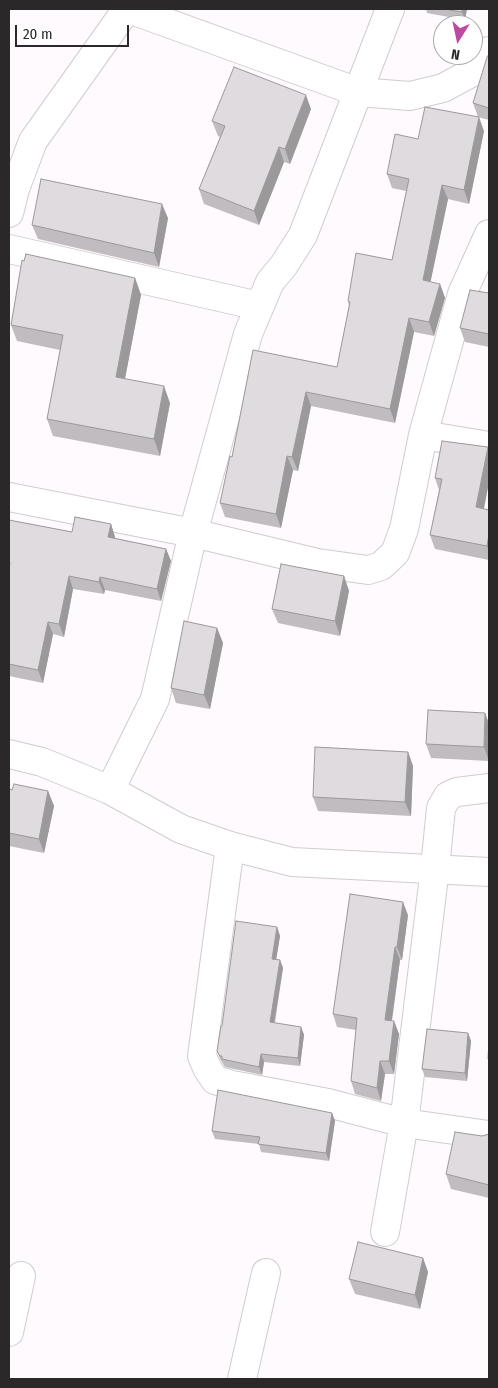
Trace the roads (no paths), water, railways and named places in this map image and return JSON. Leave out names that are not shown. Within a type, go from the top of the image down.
[{"type":"street","points":[[9,213],[15,189],[33,141],[128,9],[358,92],[410,96],[443,88],[469,74],[489,50]]},
{"type":"street","points":[[113,792],[155,699],[193,533],[248,334],[270,282],[284,265],[303,235],[390,9]]},
{"type":"street","points":[[9,497],[193,533],[318,563],[368,570],[381,566],[395,553],[404,529],[424,435],[462,294],[489,234]]},
{"type":"street","points":[[9,248],[259,306]]},
{"type":"street","points":[[424,435],[489,446]]},
{"type":"street","points":[[9,754],[42,762],[113,792],[181,829],[230,846],[292,862],[489,872]]},
{"type":"street","points":[[385,1232],[404,1123],[441,808],[448,796],[457,792],[489,788]]},
{"type":"street","points":[[230,846],[202,1056],[215,1080],[232,1085],[328,1103],[404,1123],[489,1135]]},
{"type":"street","points":[[242,1379],[266,1273]]},
{"type":"street","points":[[9,1332],[21,1276]]}]
